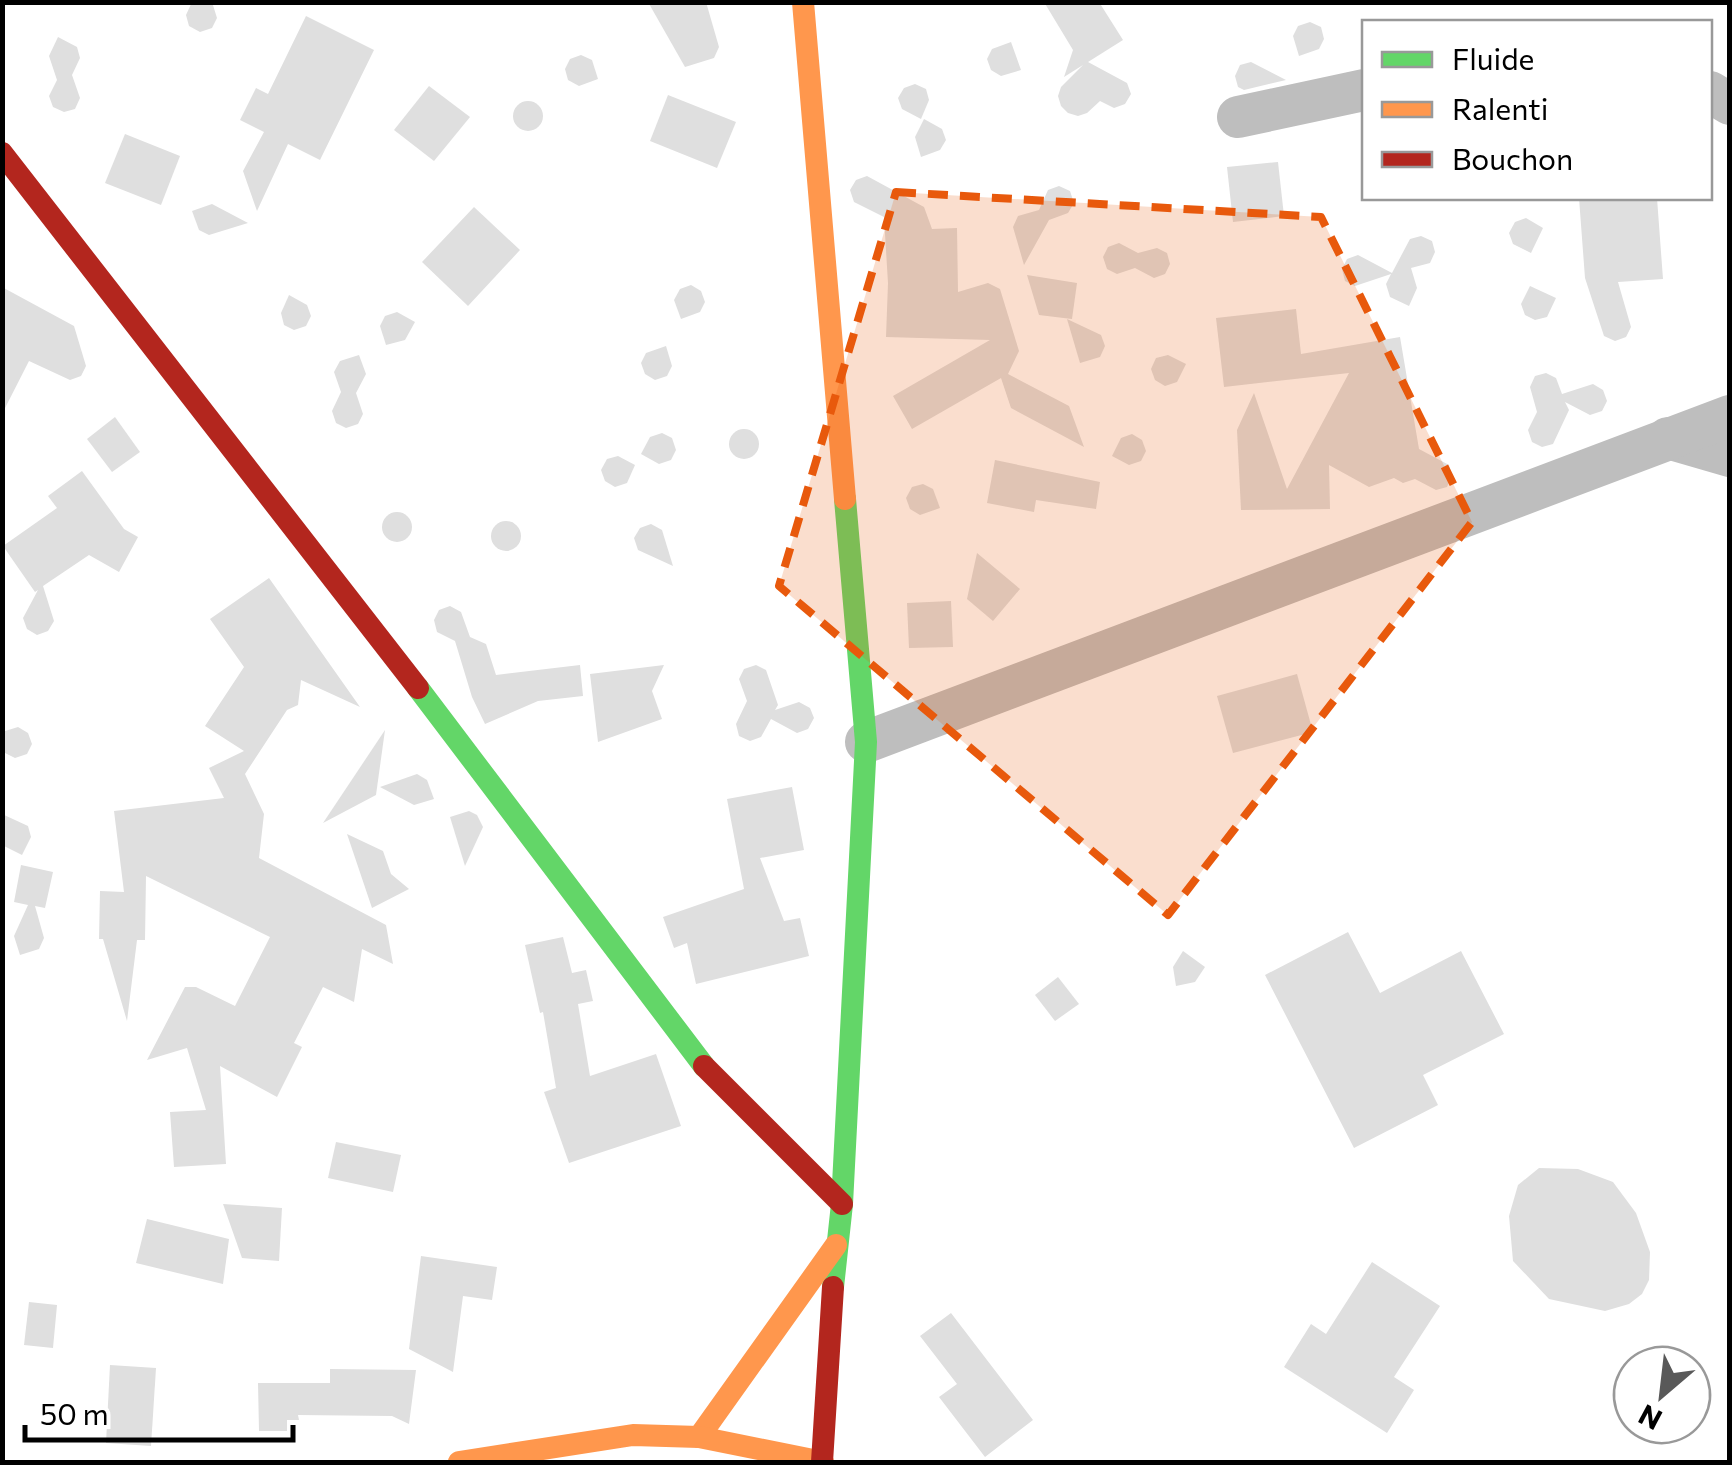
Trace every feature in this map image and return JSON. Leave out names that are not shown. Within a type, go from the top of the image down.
[{"type":"street","points":[[459,1462],[632,1435],[702,1450],[822,1462],[842,1204],[866,742],[803,2]]},
{"type":"street","points":[[1238,117],[1362,90]]},
{"type":"street","points":[[2,153],[500,794],[714,1080],[842,1204]]},
{"type":"street","points":[[866,742],[1730,416]]},
{"type":"street","points":[[1668,438],[1730,456]]},
{"type":"street","points":[[702,1450],[836,1245]]},
{"type":"highlighted area","points":[[896,192],[1321,217],[1472,522],[1168,915],[779,586]]},
{"type":"building","points":[[192,2],[212,2],[217,18],[212,28],[200,32],[189,26],[186,15]]},
{"type":"building","points":[[648,2],[706,2],[719,47],[714,58],[685,67]]},
{"type":"building","points":[[1044,2],[1099,2],[1123,40],[1088,62],[1127,83],[1131,94],[1125,104],[1114,108],[1100,101],[1078,116],[1061,106],[1061,87],[1083,65],[1064,77],[1073,50]]},
{"type":"building","points":[[306,16],[374,50],[320,160],[288,144],[257,211],[243,171],[264,132],[240,120],[256,88],[268,94]]},
{"type":"building","points":[[1310,22],[1321,27],[1324,39],[1319,49],[1299,56],[1293,36],[1298,26]]},
{"type":"building","points":[[58,37],[77,47],[80,58],[72,75],[80,98],[75,109],[64,112],[53,107],[49,96],[57,80],[49,56]]},
{"type":"building","points":[[1011,42],[1021,70],[1001,76],[991,70],[987,59],[992,49]]},
{"type":"building","points":[[581,55],[592,60],[598,79],[579,86],[568,80],[565,69],[570,59]]},
{"type":"building","points":[[1251,62],[1286,80],[1244,90],[1238,87],[1235,76],[1240,65]]},
{"type":"building","points":[[915,84],[926,89],[929,100],[921,119],[902,109],[898,98],[904,88]]},
{"type":"building","points":[[429,86],[470,117],[434,161],[394,130]]},
{"type":"building","points":[[668,95],[736,122],[717,168],[650,141]]},
{"type":"building","points":[[528,101],[538,106],[543,116],[538,126],[528,131],[518,126],[513,116],[518,106]]},
{"type":"building","points":[[924,119],[942,129],[946,140],[940,150],[921,157],[915,137]]},
{"type":"building","points":[[125,134],[180,156],[161,205],[105,183]]},
{"type":"building","points":[[1278,162],[1284,216],[1233,222],[1227,167]]},
{"type":"building","points":[[867,176],[924,207],[932,229],[957,228],[958,292],[988,283],[1000,289],[1019,351],[1008,374],[1069,406],[1084,447],[1011,408],[1001,378],[912,429],[893,396],[990,340],[886,337],[884,217],[854,202],[850,190],[856,180]]},
{"type":"building","points":[[1059,186],[1070,191],[1074,203],[1068,213],[1049,220],[1024,265],[1013,227],[1018,216],[1039,210],[1048,190]]},
{"type":"building","points":[[1579,200],[1657,200],[1663,279],[1618,282],[1631,327],[1626,337],[1615,341],[1604,336],[1585,278]]},
{"type":"building","points":[[212,204],[248,223],[209,235],[199,230],[192,211]]},
{"type":"building","points":[[474,207],[520,250],[468,306],[422,262]]},
{"type":"building","points":[[1526,218],[1543,228],[1531,253],[1513,244],[1509,233],[1515,222]]},
{"type":"building","points":[[1421,236],[1432,241],[1435,252],[1430,263],[1411,268],[1417,288],[1409,306],[1390,297],[1386,284],[1391,274],[1355,286],[1345,281],[1342,269],[1347,259],[1358,255],[1392,273],[1410,239]]},
{"type":"building","points":[[1119,243],[1138,253],[1157,248],[1167,253],[1170,264],[1165,274],[1154,278],[1135,268],[1117,274],[1107,269],[1103,257],[1108,247]]},
{"type":"building","points":[[1027,275],[1077,283],[1072,319],[1039,315]]},
{"type":"building","points":[[691,285],[701,291],[705,302],[700,312],[681,319],[674,300],[680,289]]},
{"type":"building","points":[[1530,286],[1556,298],[1547,317],[1535,320],[1525,315],[1521,304]]},
{"type":"building","points":[[2,287],[74,326],[86,366],[81,376],[70,380],[29,361],[2,414]]},
{"type":"building","points":[[289,295],[307,305],[311,316],[306,326],[294,330],[284,325],[281,313]]},
{"type":"building","points":[[1296,309],[1301,354],[1400,337],[1419,449],[1449,465],[1452,476],[1447,487],[1436,490],[1415,479],[1403,483],[1394,478],[1369,487],[1329,465],[1330,509],[1241,510],[1237,430],[1254,393],[1287,489],[1349,373],[1224,387],[1216,318]]},
{"type":"building","points":[[397,312],[415,322],[405,340],[386,345],[380,326],[385,316]]},
{"type":"building","points":[[1067,319],[1101,335],[1105,346],[1100,357],[1080,363]]},
{"type":"building","points":[[666,346],[672,366],[667,376],[655,380],[645,374],[641,363],[646,353]]},
{"type":"building","points":[[359,355],[366,374],[356,393],[363,414],[358,424],[346,428],[336,423],[332,411],[341,392],[334,372],[340,361]]},
{"type":"building","points":[[1168,355],[1186,364],[1177,382],[1165,386],[1155,380],[1151,369],[1156,358]]},
{"type":"building","points":[[1546,373],[1556,378],[1562,394],[1593,384],[1603,390],[1607,401],[1602,411],[1590,415],[1565,402],[1569,410],[1553,444],[1542,447],[1532,442],[1528,430],[1537,412],[1530,387],[1535,376]]},
{"type":"building","points":[[115,417],[140,452],[112,472],[87,439]]},
{"type":"building","points":[[744,429],[758,438],[759,444],[750,458],[744,459],[730,450],[729,444],[738,430]]},
{"type":"building","points":[[662,433],[672,438],[676,450],[671,460],[659,464],[641,454],[650,437]]},
{"type":"building","points":[[1132,434],[1142,440],[1146,451],[1141,461],[1129,465],[1112,456],[1121,438]]},
{"type":"building","points":[[618,456],[635,465],[627,483],[615,487],[605,481],[601,470],[607,459]]},
{"type":"building","points":[[995,460],[1100,482],[1096,509],[1036,500],[1034,512],[987,503]]},
{"type":"building","points":[[82,471],[124,529],[138,537],[119,572],[89,555],[43,586],[54,621],[48,631],[37,635],[27,629],[23,618],[38,590],[35,592],[3,546],[57,508],[48,496]]},
{"type":"building","points":[[923,484],[933,489],[940,508],[920,515],[910,509],[906,498],[912,487]]},
{"type":"building","points":[[397,512],[411,521],[412,527],[403,541],[397,542],[383,533],[382,527],[391,513]]},
{"type":"building","points":[[506,521],[520,530],[521,536],[512,550],[506,551],[492,542],[491,536],[500,522]]},
{"type":"building","points":[[651,524],[662,530],[673,566],[638,550],[634,538],[640,528]]},
{"type":"building","points":[[977,553],[1020,589],[993,621],[967,599]]},
{"type":"building","points":[[269,578],[360,707],[301,680],[298,705],[287,710],[245,774],[264,814],[259,858],[386,925],[393,964],[362,949],[354,1002],[323,987],[294,1043],[302,1047],[277,1097],[220,1066],[226,1164],[174,1167],[170,1112],[206,1110],[187,1048],[147,1060],[185,987],[196,987],[235,1006],[270,937],[146,876],[145,940],[137,940],[127,1021],[103,939],[99,939],[100,891],[124,892],[114,811],[224,798],[209,768],[244,751],[205,726],[244,667],[210,619]]},
{"type":"building","points":[[951,601],[953,647],[909,648],[907,603]]},
{"type":"building","points":[[450,606],[461,612],[470,637],[486,644],[496,675],[580,665],[583,696],[538,701],[485,724],[472,697],[455,641],[437,632],[434,620],[439,610]]},
{"type":"building","points":[[664,665],[652,691],[662,719],[598,742],[590,674]]},
{"type":"building","points":[[756,665],[766,670],[778,705],[775,710],[799,702],[810,708],[814,718],[808,729],[797,733],[771,719],[761,737],[750,741],[739,736],[736,724],[747,701],[739,679],[744,669]]},
{"type":"building","points":[[1297,674],[1313,732],[1233,753],[1217,696]]},
{"type":"building","points":[[18,727],[28,733],[32,744],[27,754],[15,758],[5,753],[2,732]]},
{"type":"building","points":[[385,730],[376,795],[323,823]]},
{"type":"building","points":[[417,774],[427,780],[434,799],[414,805],[380,787]]},
{"type":"building","points":[[792,787],[804,850],[760,858],[784,921],[800,918],[809,956],[696,984],[687,943],[674,948],[663,917],[744,889],[727,799]]},
{"type":"building","points":[[469,811],[477,815],[483,827],[465,866],[450,817]]},
{"type":"building","points":[[2,814],[28,826],[31,837],[22,855],[2,845]]},
{"type":"building","points":[[347,834],[383,851],[391,874],[409,889],[372,908]]},
{"type":"building","points":[[21,865],[53,872],[45,908],[35,906],[44,938],[39,949],[20,955],[14,936],[28,905],[14,902]]},
{"type":"building","points":[[1348,932],[1380,993],[1461,951],[1504,1034],[1423,1075],[1438,1105],[1354,1148],[1265,975]]},
{"type":"building","points":[[563,937],[572,973],[586,970],[593,1001],[578,1004],[590,1076],[656,1054],[681,1126],[569,1163],[544,1092],[556,1088],[543,1012],[540,1013],[525,945]]},
{"type":"building","points":[[1183,951],[1205,967],[1195,982],[1176,986],[1173,967]]},
{"type":"building","points":[[1058,977],[1079,1004],[1055,1021],[1035,995]]},
{"type":"building","points":[[336,1142],[401,1155],[393,1192],[328,1178]]},
{"type":"building","points":[[1539,1168],[1578,1169],[1613,1182],[1636,1213],[1650,1252],[1649,1280],[1642,1294],[1629,1304],[1605,1311],[1549,1299],[1513,1261],[1509,1216],[1518,1185]]},
{"type":"building","points":[[223,1204],[282,1208],[279,1261],[242,1258]]},
{"type":"building","points":[[147,1219],[229,1239],[223,1284],[136,1263]]},
{"type":"building","points":[[421,1256],[497,1267],[492,1300],[463,1296],[453,1372],[409,1349]]},
{"type":"building","points":[[1372,1262],[1440,1306],[1394,1377],[1414,1390],[1387,1433],[1284,1367],[1311,1324],[1326,1334]]},
{"type":"building","points":[[29,1302],[57,1305],[53,1348],[24,1345]]},
{"type":"building","points":[[951,1313],[1033,1420],[985,1457],[939,1397],[957,1384],[920,1336]]},
{"type":"building","points":[[110,1365],[156,1368],[151,1446],[106,1443]]},
{"type":"building","points":[[330,1369],[416,1370],[409,1424],[392,1416],[298,1415],[299,1420],[287,1420],[287,1431],[259,1431],[258,1383],[330,1383]]},
{"type":"traffic: fast","points":[[833,1287],[842,1204],[866,742],[845,499]]},
{"type":"traffic: fast","points":[[418,688],[704,1066]]},
{"type":"traffic: slow","points":[[803,2],[845,499]]},
{"type":"traffic: slow","points":[[699,1437],[836,1245]]},
{"type":"traffic: slow","points":[[459,1462],[633,1435],[699,1437],[823,1462]]},
{"type":"traffic: jam","points":[[2,153],[418,688]]},
{"type":"traffic: jam","points":[[704,1066],[842,1204]]},
{"type":"traffic: jam","points":[[822,1462],[833,1287]]}]
